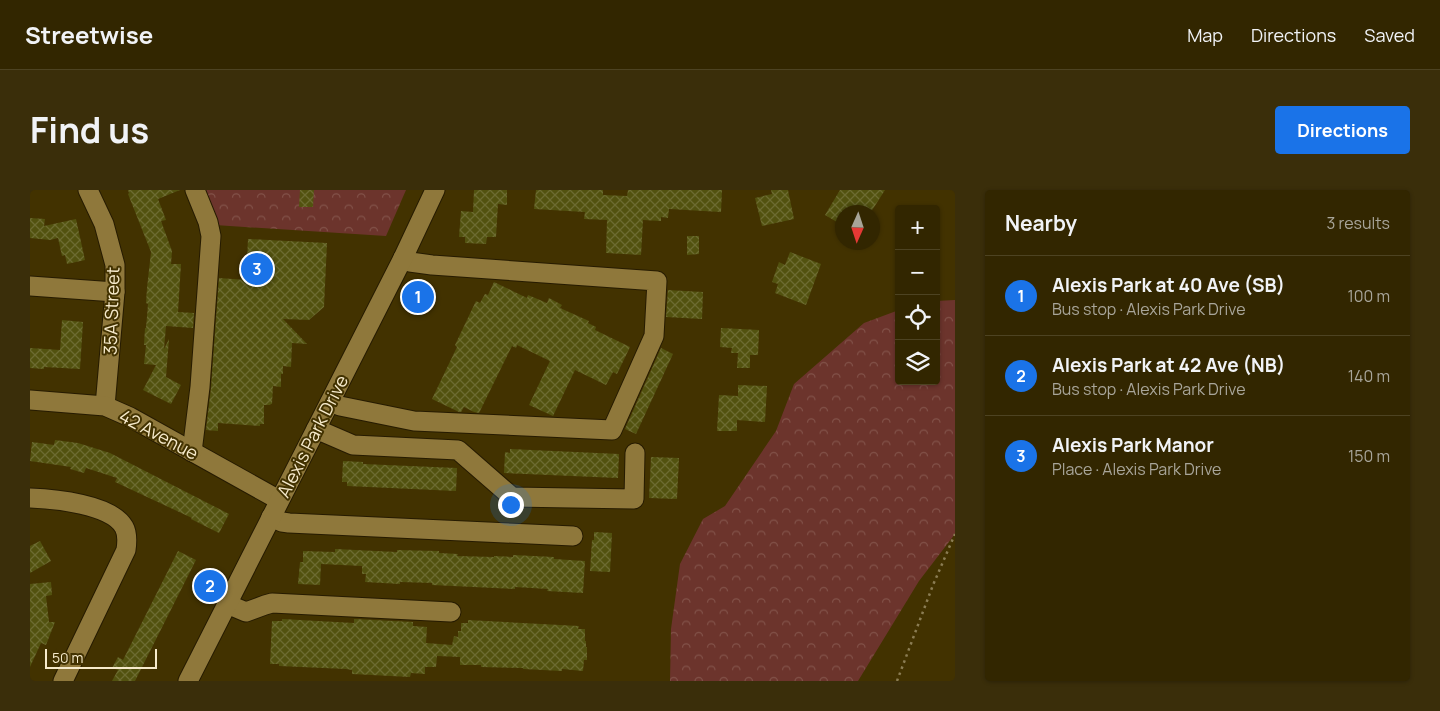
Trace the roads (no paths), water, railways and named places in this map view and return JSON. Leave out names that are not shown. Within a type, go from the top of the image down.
[{"type":"street","name":"35A Street","points":[[88,190],[104,224],[115,265],[115,292],[105,406]]},
{"type":"street","points":[[192,452],[200,387],[211,236],[208,222],[195,190]]},
{"type":"street","name":"Alexis Park Drive","points":[[188,681],[436,190]]},
{"type":"street","points":[[330,402],[340,406],[414,421],[612,430],[654,336],[657,280],[432,266],[410,262],[402,258]]},
{"type":"street","points":[[30,286],[115,292]]},
{"type":"street","name":"42 Avenue","points":[[30,400],[87,403],[105,406],[130,417],[279,500]]},
{"type":"street","points":[[316,429],[353,445],[458,450],[512,497],[634,499],[635,453]]},
{"type":"street","points":[[30,498],[73,502],[95,508],[113,516],[125,529],[126,550],[63,681]]},
{"type":"street","points":[[271,517],[289,523],[573,536]]},
{"type":"street","points":[[226,604],[246,612],[272,603],[451,612]]},
{"type":"place","name":"Alexis Park Manor","points":[[257,269]]},
{"type":"place","name":"Alexis Park at 40 Ave (SB)","points":[[418,297]]},
{"type":"place","name":"Alexis Park at 42 Ave (NB)","points":[[210,586]]}]
